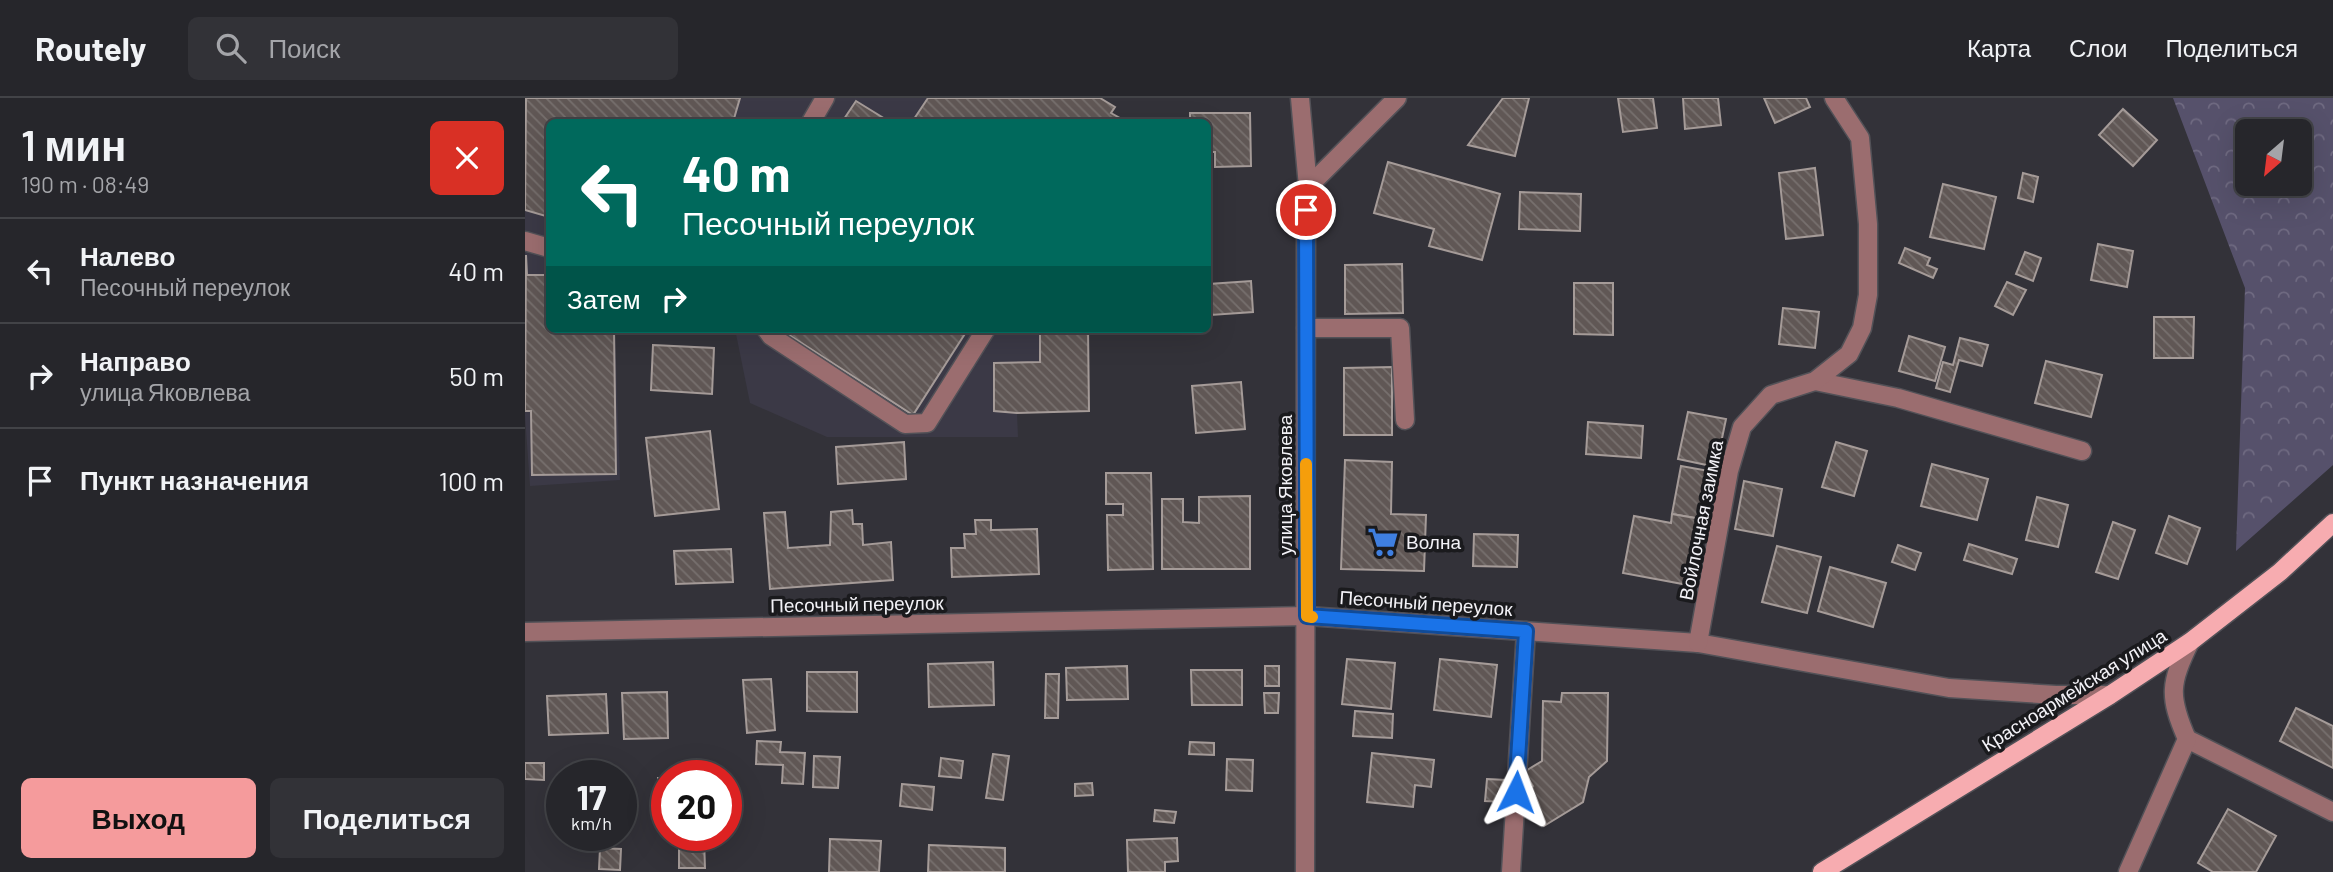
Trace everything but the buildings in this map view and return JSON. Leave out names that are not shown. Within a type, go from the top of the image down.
[{"type":"main road","name":"Красноармейская улица","points":[[1822,872],[2110,695],[2190,642],[2280,572],[2333,523]]},
{"type":"street","points":[[813,119],[825,98]]},
{"type":"street","name":"улица Яковлева","points":[[1300,98],[1308,187],[1305,872]]},
{"type":"street","points":[[1308,187],[1397,98]]},
{"type":"street","name":"Войлочная заимка","points":[[1698,643],[1729,471],[1742,427],[1771,395],[1815,381],[1849,354],[1862,328],[1868,295],[1868,224],[1860,138],[1834,98]]},
{"type":"street","points":[[525,242],[546,247]]},
{"type":"street","points":[[1306,328],[1400,328],[1405,420]]},
{"type":"street","points":[[769,333],[905,424],[927,423],[983,333]]},
{"type":"street","points":[[1815,381],[1898,398],[2082,451]]},
{"type":"street","name":"Песочный переулок","points":[[525,632],[1307,616],[1698,643],[1949,688],[2056,695],[2110,695]]},
{"type":"street","points":[[1511,872],[1526,631]]},
{"type":"street","points":[[2190,642],[2178,668],[2172,691],[2178,718],[2187,739],[2333,812]]},
{"type":"street","points":[[2128,872],[2187,739]]},
{"type":"shaded area","points":[[525,98],[1100,98],[1115,107],[1112,113],[1122,119],[546,119],[546,333],[615,333],[620,480],[530,486],[525,416]]},
{"type":"shaded area","points":[[736,333],[1088,333],[1089,411],[1017,413],[1018,437],[827,437],[750,403]]},
{"type":"green space","points":[[2173,98],[2333,98],[2333,465],[2236,551],[2245,288]]},
{"type":"slow traffic","points":[[1306,464],[1307,616],[1312,617]]},
{"type":"place","name":"Волна","points":[[1383,542]]},
{"type":"route","points":[[1306,210],[1307,616],[1526,631],[1516,792]]}]
